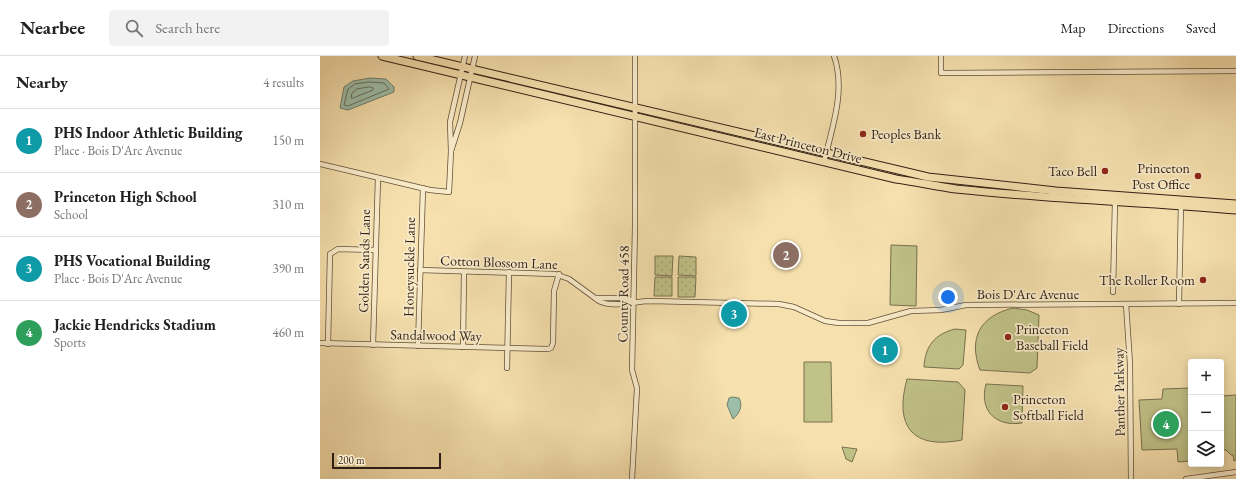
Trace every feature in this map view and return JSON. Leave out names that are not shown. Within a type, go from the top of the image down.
[{"type":"highway","name":"East Princeton Drive","points":[[382,56],[461,75],[953,181],[1106,197],[1181,203],[1236,210]]},
{"type":"highway","name":"East Princeton Drive","points":[[417,56],[462,66],[824,162],[896,179],[956,188],[1056,198],[1106,197],[1115,201],[1236,204]]},
{"type":"highway","points":[[896,179],[897,170]]},
{"type":"street","points":[[320,164],[423,188],[449,192],[451,151],[450,122],[465,56]]},
{"type":"street","points":[[451,151],[460,123],[475,56]]},
{"type":"street","name":"County Road 458","points":[[632,479],[637,388],[632,370],[634,301],[635,56]]},
{"type":"street","points":[[824,162],[839,87],[838,69],[834,56]]},
{"type":"street","points":[[941,56],[941,73],[1236,70]]},
{"type":"street","name":"Golden Sands Lane","points":[[373,345],[378,178]]},
{"type":"street","name":"Honeysuckle Lane","points":[[418,346],[423,188]]},
{"type":"street","points":[[1113,292],[1115,201]]},
{"type":"street","points":[[1179,304],[1181,203]]},
{"type":"street","points":[[328,344],[330,254],[338,250],[376,250]]},
{"type":"street","name":"Cotton Blossom Lane","points":[[420,270],[559,274],[569,279],[595,298],[624,298],[634,301]]},
{"type":"street","points":[[463,347],[464,272]]},
{"type":"street","points":[[507,368],[509,272]]},
{"type":"street","name":"Sandalwood Way","points":[[320,343],[551,348],[553,343],[554,291],[559,274]]},
{"type":"street","name":"Bois D'Arc Avenue","points":[[634,301],[779,304],[794,307],[825,321],[839,323],[868,323],[911,311],[941,310],[966,305],[1236,303]]},
{"type":"street","name":"Panther Parkway","points":[[1126,304],[1130,366],[1130,479]]},
{"type":"street","points":[[1186,479],[1236,472]]},
{"type":"green space","points":[[891,245],[917,246],[916,306],[890,305]]},
{"type":"green space","points":[[655,256],[673,256],[672,276],[655,275]]},
{"type":"green space","points":[[679,256],[696,257],[696,276],[678,275]]},
{"type":"green space","points":[[655,277],[672,277],[672,296],[654,296]]},
{"type":"green space","points":[[678,277],[696,277],[695,297],[678,297]]},
{"type":"green space","name":"Princeton Baseball Field","points":[[1013,308],[1027,310],[1039,315],[1037,368],[1030,373],[980,370],[975,348],[976,338],[980,330],[992,317]]},
{"type":"green space","points":[[955,329],[966,330],[963,365],[959,369],[924,367],[926,353],[932,342],[942,334]]},
{"type":"green space","points":[[804,362],[831,362],[832,422],[804,422]]},
{"type":"green space","points":[[907,379],[958,382],[965,390],[962,440],[945,442],[930,441],[919,437],[911,431],[906,422],[903,410]]},
{"type":"green space","name":"Princeton Softball Field","points":[[986,384],[1023,386],[1022,423],[1012,424],[1004,422],[991,415],[985,402],[984,393]]},
{"type":"green space","points":[[1188,388],[1188,461],[1178,462],[1177,449],[1142,450],[1139,400],[1162,399],[1163,389]]},
{"type":"green space","points":[[1236,395],[1236,460],[1234,461],[1233,455],[1224,450],[1224,396]]},
{"type":"green space","points":[[842,447],[857,449],[852,462],[846,459]]},
{"type":"water","points":[[370,78],[386,79],[394,87],[394,92],[348,110],[340,108],[344,87],[353,81]]},
{"type":"water","points":[[729,398],[739,398],[741,404],[739,412],[733,419],[727,405]]},
{"type":"place","name":"Peoples Bank","points":[[863,134]]},
{"type":"place","name":"Taco Bell","points":[[1105,171]]},
{"type":"place","name":"Princeton Post Office","points":[[1198,176]]},
{"type":"place","name":"Princeton High School","points":[[786,255]]},
{"type":"place","name":"The Roller Room","points":[[1203,280]]},
{"type":"place","name":"PHS Vocational Building","points":[[734,314]]},
{"type":"place","name":"Princeton Baseball Field","points":[[1008,337]]},
{"type":"place","name":"PHS Indoor Athletic Building","points":[[885,350]]},
{"type":"place","name":"Princeton Softball Field","points":[[1005,407]]},
{"type":"place","name":"Jackie Hendricks Stadium","points":[[1166,424]]}]
